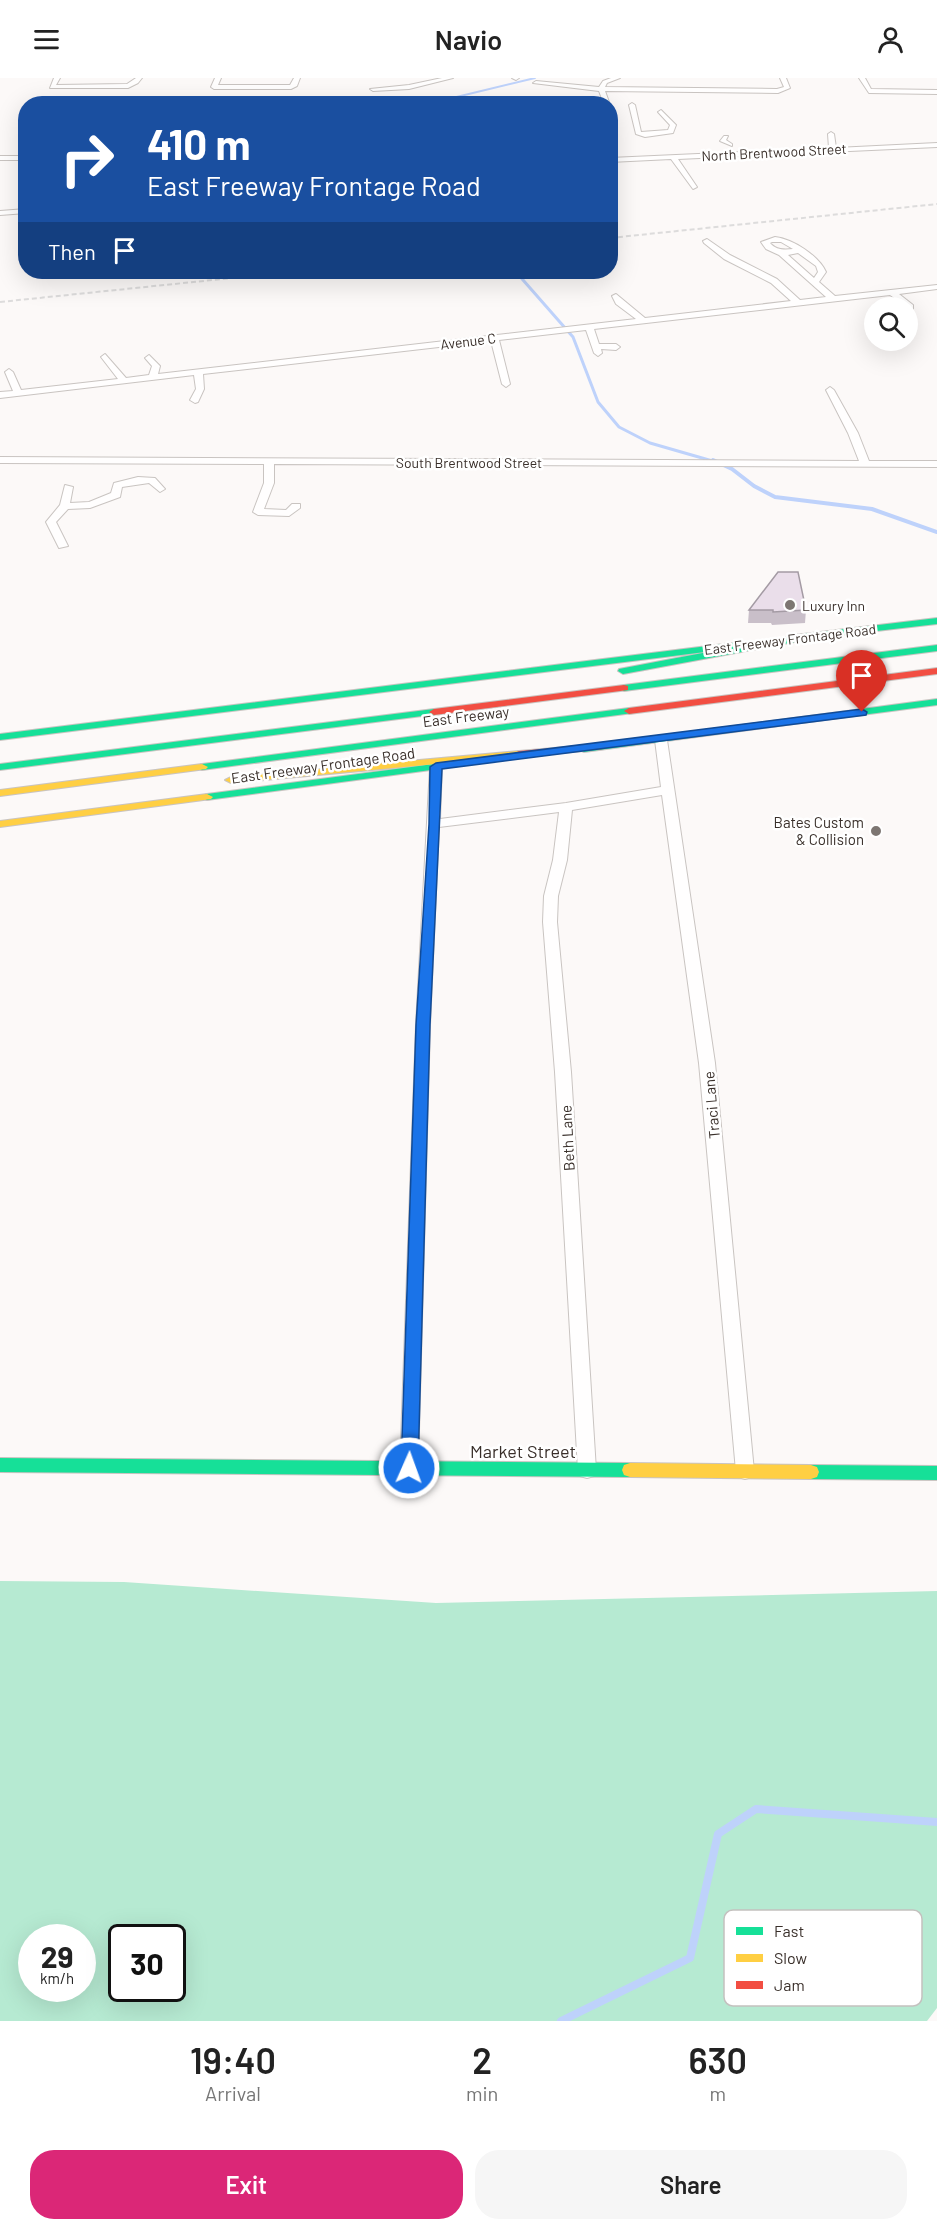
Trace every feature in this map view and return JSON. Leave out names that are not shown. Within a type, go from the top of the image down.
[{"type":"main road","name":"East Freeway Frontage Road","points":[[0,737],[937,621]]},
{"type":"main road","points":[[386,717],[453,700],[814,636]]},
{"type":"main road","name":"East Freeway","points":[[0,767],[937,648]]},
{"type":"main road","name":"East Freeway","points":[[0,793],[937,671]]},
{"type":"main road","name":"East Freeway Frontage Road","points":[[0,824],[661,740],[937,702]]},
{"type":"main road","points":[[215,782],[600,747]]},
{"type":"main road","points":[[0,798],[181,784]]},
{"type":"main road","name":"Market Street","points":[[0,1465],[937,1473]]},
{"type":"street","points":[[57,78],[52,87],[128,86],[139,78]]},
{"type":"street","points":[[218,78],[214,87],[284,88],[296,82]]},
{"type":"street","points":[[372,96],[375,78]]},
{"type":"street","points":[[374,89],[409,87],[450,78]]},
{"type":"street","points":[[604,96],[601,89],[604,82],[617,78]]},
{"type":"street","points":[[536,83],[567,88],[778,91],[787,88],[783,78]]},
{"type":"street","points":[[862,78],[869,91],[937,92]]},
{"type":"street","points":[[632,105],[638,133],[645,135]]},
{"type":"street","points":[[648,158],[635,138],[671,132],[673,125],[661,112]]},
{"type":"street","points":[[831,135],[833,150]]},
{"type":"street","points":[[726,137],[723,140],[730,145],[734,154]]},
{"type":"street","points":[[730,145],[740,142]]},
{"type":"street","name":"North Brentwood Street","points":[[618,160],[936,146]]},
{"type":"street","points":[[673,157],[693,187]]},
{"type":"street","points":[[0,158],[18,159]]},
{"type":"street","points":[[0,213],[18,211]]},
{"type":"street","points":[[814,283],[822,272],[819,265],[783,240],[765,242],[769,247],[782,253],[814,283],[832,299]]},
{"type":"street","points":[[707,241],[727,256],[774,281],[798,303]]},
{"type":"street","points":[[782,253],[800,251]]},
{"type":"street","name":"Avenue C","points":[[0,395],[832,299],[870,298],[892,292],[937,287]]},
{"type":"street","points":[[892,292],[898,297]]},
{"type":"street","points":[[616,296],[620,302],[644,321]]},
{"type":"street","points":[[589,327],[597,350],[616,346]]},
{"type":"street","points":[[494,338],[506,384]]},
{"type":"street","points":[[105,357],[124,381]]},
{"type":"street","points":[[149,358],[156,366],[153,377]]},
{"type":"street","points":[[9,372],[18,393]]},
{"type":"street","points":[[195,400],[200,389],[198,372]]},
{"type":"street","points":[[830,390],[853,433],[865,463]]},
{"type":"street","name":"South Brentwood Street","points":[[0,460],[937,464]]},
{"type":"street","points":[[108,460],[118,473]]},
{"type":"street","points":[[138,480],[146,472],[146,460]]},
{"type":"street","points":[[269,461],[269,483],[258,512],[290,513],[296,506]]},
{"type":"street","points":[[65,506],[90,505],[116,495],[117,485],[138,480],[152,480],[160,489]]},
{"type":"street","points":[[63,546],[51,522],[65,506],[68,487]]},
{"type":"street","name":"Traci Lane","points":[[661,740],[707,1063],[745,1471]]},
{"type":"street","points":[[409,1468],[423,1025],[435,824],[436,767]]},
{"type":"street","points":[[435,824],[566,807],[668,790]]},
{"type":"street","name":"Beth Lane","points":[[566,807],[560,860],[551,896],[550,922],[563,1072],[587,1470]]},
{"type":"green space","points":[[0,1581],[124,1582],[436,1603],[937,1591],[937,2008],[927,2021],[0,2021]]},
{"type":"building","points":[[778,572],[798,572],[806,610],[773,612],[773,610],[749,610]]},
{"type":"waterway","points":[[461,96],[535,78]]},
{"type":"waterway","points":[[522,279],[573,337],[598,402],[619,427],[650,443],[716,462]]},
{"type":"waterway","points":[[713,460],[732,469],[754,486],[775,497],[872,509],[937,532]]},
{"type":"waterway","points":[[561,2021],[690,1958],[718,1834],[756,1809],[937,1822]]},
{"type":"railway","points":[[618,237],[937,204]]},
{"type":"railway","points":[[0,302],[222,279]]},
{"type":"traffic: fast","points":[[795,638],[937,621]]},
{"type":"traffic: fast","points":[[623,671],[814,636]]},
{"type":"traffic: fast","points":[[0,737],[740,645]]},
{"type":"traffic: fast","points":[[624,688],[937,648]]},
{"type":"traffic: fast","points":[[584,749],[937,702]]},
{"type":"traffic: fast","points":[[202,767],[629,711]]},
{"type":"traffic: fast","points":[[0,767],[434,712]]},
{"type":"traffic: fast","points":[[207,797],[434,767]]},
{"type":"traffic: fast","points":[[0,1465],[630,1470]]},
{"type":"traffic: fast","points":[[811,1472],[937,1473]]},
{"type":"traffic: slow","points":[[231,780],[519,754]]},
{"type":"traffic: slow","points":[[0,793],[202,767]]},
{"type":"traffic: slow","points":[[0,824],[207,797]]},
{"type":"traffic: slow","points":[[630,1470],[811,1472]]},
{"type":"traffic: jam","points":[[629,711],[937,671]]},
{"type":"traffic: jam","points":[[434,712],[624,688]]},
{"type":"traffic: jam","points":[[519,754],[600,747]]},
{"type":"place","name":"Luxury Inn","points":[[790,605]]},
{"type":"place","name":"Bates Custom & Collision","points":[[876,831]]},
{"type":"route","points":[[409,1468],[423,1025],[435,824],[436,767],[661,740],[862,712]]}]
